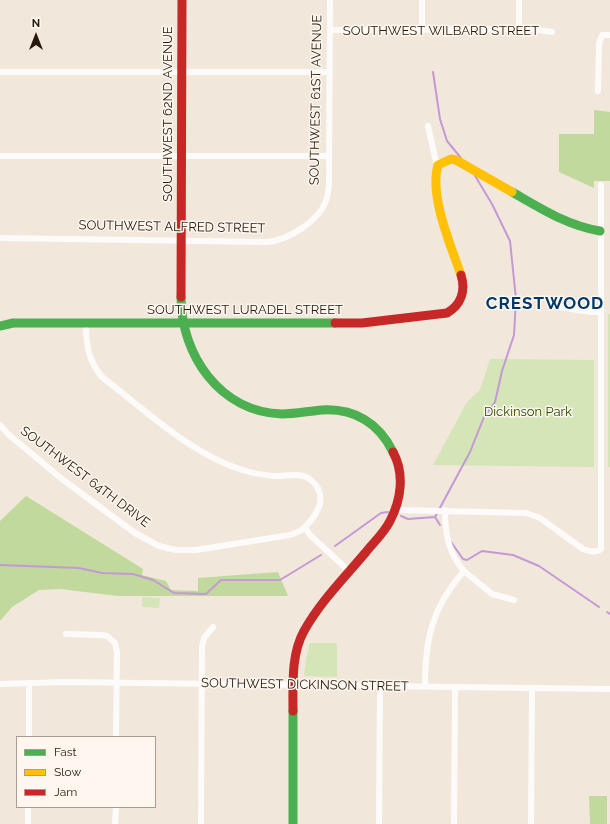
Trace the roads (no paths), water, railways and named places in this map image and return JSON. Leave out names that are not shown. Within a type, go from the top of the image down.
[{"type":"street","name":"SOUTHWEST 62ND AVENUE","points":[[182,0],[181,240],[183,324],[190,348],[202,369],[217,386],[237,400],[257,409],[280,414],[330,410],[349,412],[378,429],[389,443],[399,465],[401,489],[397,510]]},
{"type":"street","name":"SOUTHWEST 61ST AVENUE","points":[[327,200],[329,186],[330,0]]},
{"type":"street","points":[[422,0],[422,31]]},
{"type":"street","points":[[519,0],[519,31]]},
{"type":"street","name":"SOUTHWEST WILBARD STREET","points":[[330,30],[519,31],[531,29],[552,32]]},
{"type":"street","points":[[598,91],[599,44],[602,35],[610,35]]},
{"type":"street","points":[[0,72],[330,72]]},
{"type":"street","points":[[428,126],[438,166],[447,160],[457,160],[520,196],[578,226],[590,230],[600,231]]},
{"type":"street","points":[[0,156],[329,156]]},
{"type":"street","name":"SOUTHWEST LURADEL STREET","points":[[2,325],[13,322],[86,324],[362,323],[376,320],[426,316],[453,310],[464,291],[463,281],[440,204],[434,177],[438,166]]},
{"type":"street","points":[[293,824],[293,685],[296,652],[304,632],[316,612],[383,532],[397,510],[526,513],[540,518],[583,549],[600,551],[601,185]]},
{"type":"street","name":"SOUTHWEST ALFRED STREET","points":[[0,238],[267,242],[285,239],[293,235],[315,216],[327,200]]},
{"type":"street","points":[[551,306],[568,308],[585,313],[600,312]]},
{"type":"street","points":[[86,324],[87,349],[93,364],[102,377],[200,451],[223,464],[247,472],[272,476],[299,475],[312,481],[319,493],[320,504],[316,516],[305,527],[310,535],[350,572]]},
{"type":"street","name":"SOUTHWEST 64TH DRIVE","points":[[0,425],[9,435],[62,479],[135,533],[159,546],[176,550],[196,550],[290,535],[305,527]]},
{"type":"street","points":[[445,510],[446,535],[449,547],[457,562],[492,594],[514,600]]},
{"type":"street","points":[[425,687],[426,645],[436,612],[446,593],[464,570]]},
{"type":"street","points":[[201,824],[202,642],[213,627]]},
{"type":"street","points":[[66,634],[101,635],[112,639],[116,647],[116,736]]},
{"type":"street","name":"SOUTHWEST DICKINSON STREET","points":[[0,684],[116,683],[610,689]]},
{"type":"street","points":[[29,684],[29,736]]},
{"type":"street","points":[[379,824],[380,686]]},
{"type":"street","points":[[454,824],[455,687]]},
{"type":"street","points":[[531,824],[532,688]]},
{"type":"street","points":[[28,808],[28,824]]},
{"type":"street","points":[[115,824],[116,808]]},
{"type":"waterway","points":[[433,72],[440,119],[447,141],[461,158]]},
{"type":"waterway","points":[[435,517],[470,452],[484,417],[495,402],[502,371],[514,335],[516,299],[510,241],[492,204],[474,174]]},
{"type":"waterway","points":[[335,546],[381,513],[388,512]]},
{"type":"waterway","points":[[401,516],[408,519],[435,517]]},
{"type":"waterway","points":[[435,517],[440,525]]},
{"type":"waterway","points":[[451,542],[463,559],[467,560],[482,551],[513,555],[539,566],[599,607]]},
{"type":"waterway","points":[[0,565],[79,568],[102,573],[133,574],[153,580],[174,593],[206,594],[221,580],[280,580],[321,555]]},
{"type":"district","name":"CRESTWOOD","points":[[545,304]]},
{"type":"park label","name":"Dickinson Park","points":[[528,412]]}]
